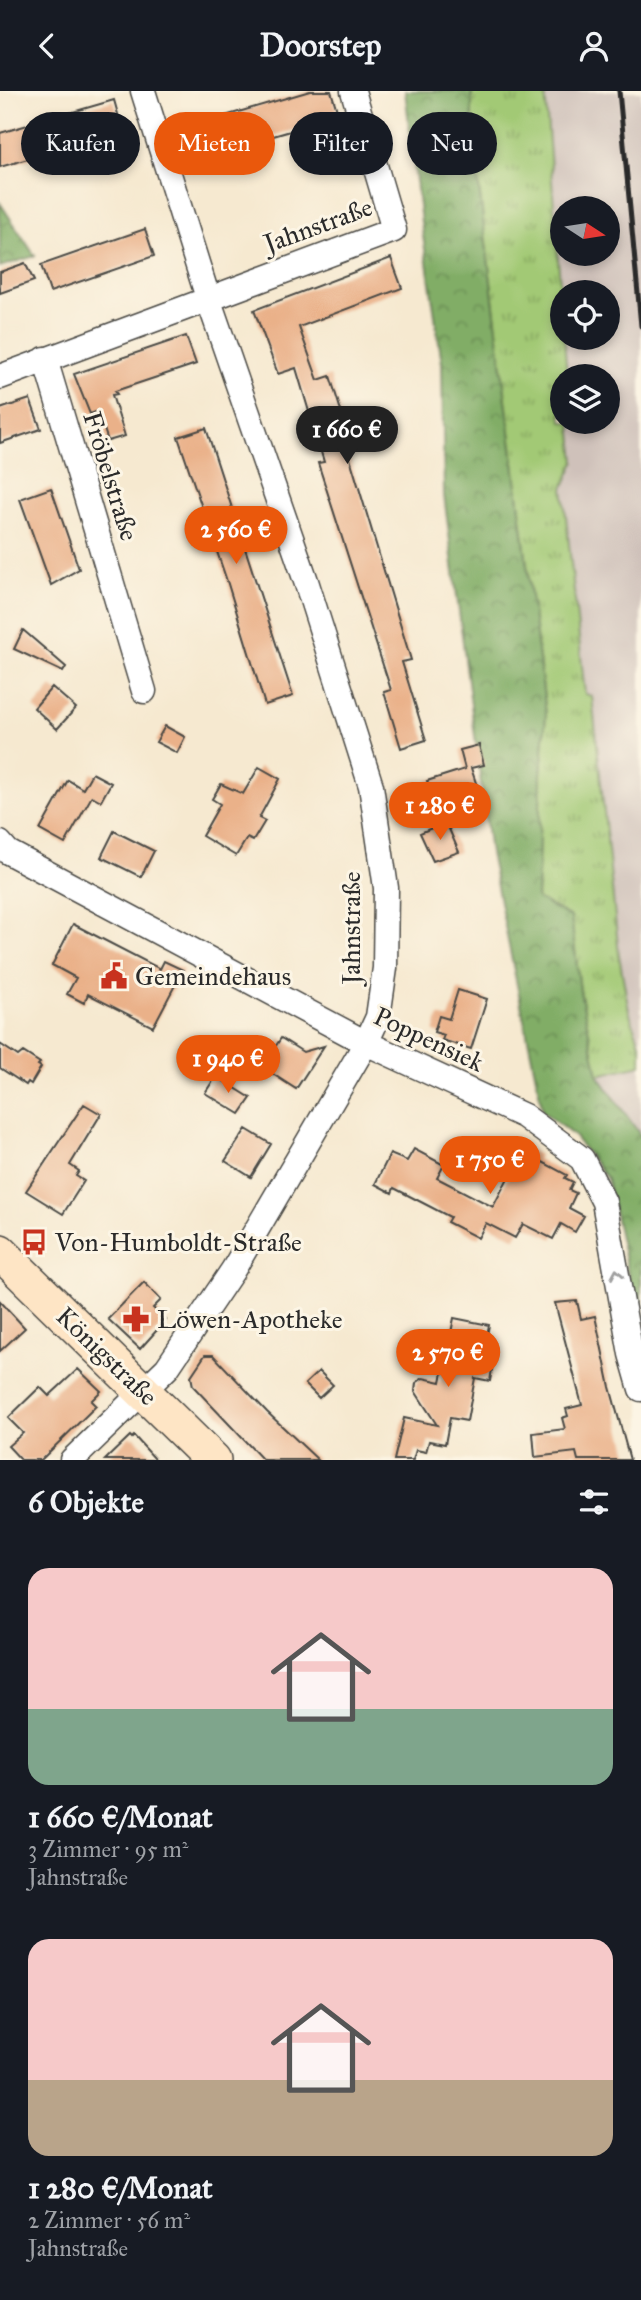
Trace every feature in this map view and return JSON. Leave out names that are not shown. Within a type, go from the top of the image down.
[{"type":"main road","name":"Königstraße","points":[[0,1252],[213,1460]]},
{"type":"street","name":"Jahnstraße","points":[[143,91],[208,298],[306,582],[370,786],[386,887],[385,968],[378,1017],[366,1043],[233,1270],[167,1368],[144,1391]]},
{"type":"street","name":"Jahnstraße","points":[[208,298],[394,230],[353,91]]},
{"type":"street","points":[[0,377],[208,298]]},
{"type":"street","name":"Fröbelstraße","points":[[44,359],[144,691]]},
{"type":"street","name":"Poppensiek","points":[[0,843],[8,852],[366,1043],[524,1116],[582,1159],[604,1202],[631,1354],[641,1389]]},
{"type":"street","points":[[72,1460],[144,1391]]},
{"type":"shaded area","points":[[545,91],[641,91],[641,1047],[629,1011],[619,955],[592,696],[585,694],[563,488],[575,462],[572,434],[620,434],[620,364],[566,364],[565,350],[620,350],[620,280],[560,280],[559,266],[620,266],[620,196],[553,196]]},
{"type":"shaded area","points":[[641,1065],[641,1136],[598,1075]]},
{"type":"green space","points":[[405,91],[472,91],[472,112],[408,112]]},
{"type":"green space","points":[[472,91],[545,91],[553,196],[550,196],[550,266],[559,266],[560,280],[550,280],[550,350],[565,350],[566,364],[550,364],[550,434],[572,434],[575,462],[563,488],[585,694],[592,696],[619,955],[629,1011],[641,1047],[641,1065],[598,1075],[580,990],[571,917],[537,900],[546,714],[477,175],[497,175],[497,112],[472,112]]},
{"type":"green space","points":[[415,175],[477,175],[546,714],[537,899],[571,917],[580,991],[598,1075],[641,1136],[641,1333],[607,1179],[574,1136],[543,1112],[490,853],[444,495],[442,363]]},
{"type":"green space","points":[[0,203],[35,256],[0,267]]},
{"type":"building","points":[[310,91],[331,91],[337,112],[289,112],[289,131],[275,136],[275,112],[239,112]]},
{"type":"building","points":[[114,100],[117,112],[73,112]]},
{"type":"building","points":[[21,127],[21,161],[0,167],[0,133]]},
{"type":"building","points":[[145,229],[154,256],[50,292],[41,265]]},
{"type":"building","points":[[391,258],[402,288],[299,327],[318,380],[330,376],[347,430],[342,432],[411,660],[402,662],[426,740],[401,748],[384,692],[391,690],[318,463],[324,462],[296,368],[278,374],[254,310]]},
{"type":"building","points":[[25,263],[34,281],[0,293],[0,272]]},
{"type":"building","points":[[186,336],[196,364],[115,391],[117,394],[112,395],[125,436],[108,441],[98,411],[90,414],[74,374]]},
{"type":"building","points":[[30,399],[41,429],[0,443],[0,409]]},
{"type":"building","points":[[206,428],[293,696],[265,705],[228,584],[178,437]]},
{"type":"building","points":[[51,488],[79,569],[51,585],[20,499]]},
{"type":"building","points":[[23,630],[66,667],[63,672],[14,649]]},
{"type":"building","points":[[52,687],[76,708],[57,729],[34,708]]},
{"type":"building","points":[[165,726],[185,737],[177,753],[156,742]]},
{"type":"building","points":[[479,745],[484,765],[471,768],[482,801],[438,816],[427,781],[465,769],[460,750]]},
{"type":"building","points":[[259,767],[280,779],[259,818],[265,821],[253,841],[247,838],[236,856],[202,836],[220,804],[212,799],[221,784],[243,794]]},
{"type":"building","points":[[92,773],[111,783],[101,801],[92,796],[65,844],[40,830],[68,780],[83,789]]},
{"type":"building","points":[[446,822],[459,852],[433,861],[420,833]]},
{"type":"building","points":[[114,831],[154,851],[141,877],[101,857]]},
{"type":"building","points":[[73,924],[160,969],[164,961],[183,970],[153,1027],[88,994],[84,1003],[67,994],[76,978],[52,965]]},
{"type":"building","points":[[458,990],[487,999],[471,1049],[442,1040],[444,1035],[434,1032],[439,1016],[449,1019]]},
{"type":"building","points":[[281,1038],[303,1052],[324,1046],[296,1089],[262,1067]]},
{"type":"building","points":[[0,1044],[18,1056],[23,1052],[40,1063],[38,1065],[41,1067],[31,1084],[28,1082],[26,1085],[0,1068]]},
{"type":"building","points":[[216,1076],[251,1098],[240,1114],[205,1093]]},
{"type":"building","points":[[84,1104],[101,1114],[70,1165],[79,1171],[76,1176],[84,1181],[63,1214],[26,1191]]},
{"type":"building","points":[[246,1129],[271,1144],[251,1177],[225,1161]]},
{"type":"building","points":[[524,1147],[539,1155],[537,1159],[567,1175],[565,1178],[573,1182],[569,1190],[576,1193],[569,1208],[584,1216],[575,1232],[561,1224],[553,1239],[523,1224],[515,1238],[486,1223],[478,1238],[447,1222],[450,1217],[394,1188],[392,1193],[375,1184],[390,1154],[407,1161],[414,1149],[444,1165],[437,1178],[493,1207]]},
{"type":"building","points":[[144,1282],[161,1300],[153,1308],[166,1320],[140,1349],[108,1319]]},
{"type":"building","points":[[0,1301],[25,1328],[0,1351]]},
{"type":"building","points":[[577,1301],[581,1319],[595,1316],[610,1387],[630,1460],[578,1460],[576,1452],[535,1457],[533,1433],[565,1429],[562,1418],[568,1416],[566,1409],[582,1405],[555,1303]]},
{"type":"building","points":[[454,1318],[489,1325],[483,1356],[494,1358],[490,1381],[475,1378],[467,1421],[450,1418],[445,1444],[429,1441],[426,1452],[416,1450],[413,1460],[394,1460],[404,1418],[437,1425],[415,1391],[416,1383],[423,1378],[441,1382]]},
{"type":"building","points":[[205,1355],[213,1355],[267,1412],[318,1460],[263,1460],[193,1386],[191,1376]]},
{"type":"building","points":[[78,1369],[101,1391],[91,1401],[96,1406],[41,1460],[21,1460],[8,1446],[23,1433],[8,1418],[40,1387],[49,1396]]},
{"type":"building","points":[[319,1371],[333,1385],[319,1398],[305,1384]]},
{"type":"building","points":[[130,1436],[134,1436],[156,1460],[105,1460]]},
{"type":"railway","points":[[619,91],[641,326]]},
{"type":"place","name":"Gemeindehaus","points":[[114,976]]},
{"type":"place","name":"Von-Humboldt-Straße","points":[[34,1242]]},
{"type":"place","name":"Löwen-Apotheke","points":[[136,1319]]}]
